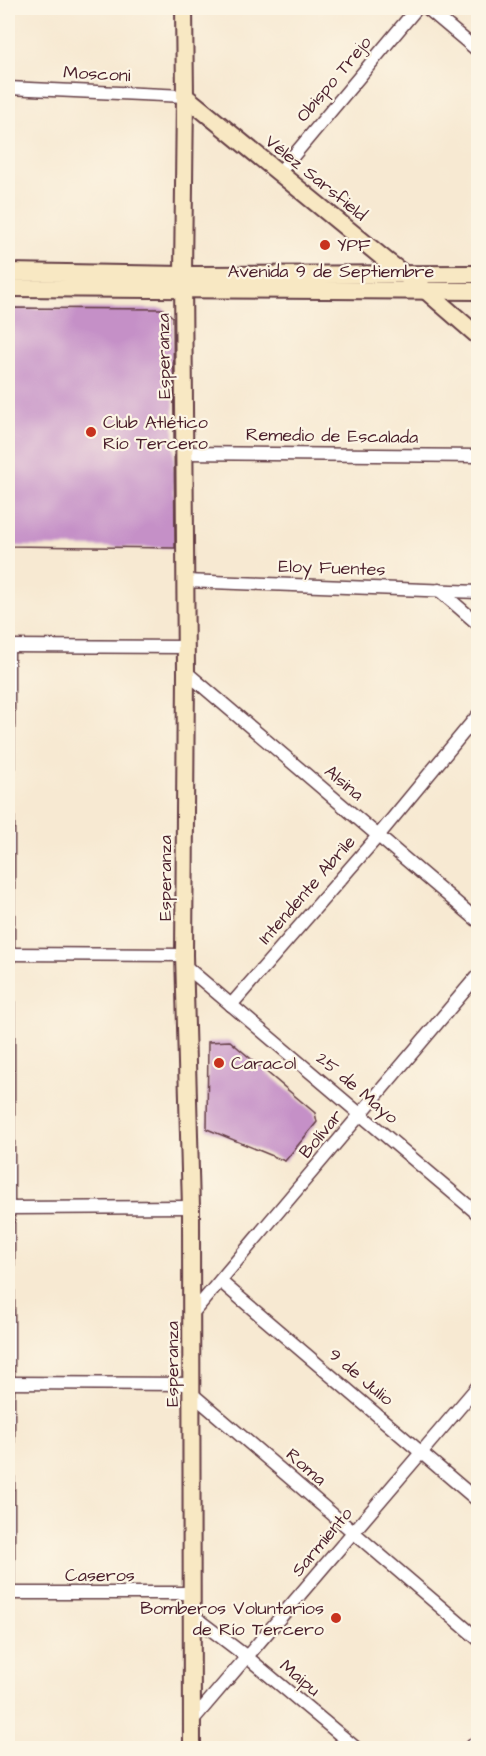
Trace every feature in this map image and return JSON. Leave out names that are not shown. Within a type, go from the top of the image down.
[{"type":"main road","name":"Esperanza","points":[[184,8],[183,282],[186,647],[184,960],[191,1207],[192,1749]]},
{"type":"main road","name":"Vélez Sarsfield","points":[[185,96],[425,290],[478,336]]},
{"type":"main road","points":[[8,272],[183,282]]},
{"type":"main road","name":"Avenida 9 de Septiembre","points":[[183,282],[404,274],[478,274]]},
{"type":"main road","points":[[8,288],[183,282]]},
{"type":"main road","name":"Avenida 9 de Septiembre","points":[[183,282],[425,290],[476,288]]},
{"type":"street","name":"Obispo Trejo","points":[[279,173],[417,8]]},
{"type":"street","points":[[427,8],[478,51]]},
{"type":"street","name":"Mosconi","points":[[8,88],[185,96]]},
{"type":"street","name":"Remedio de Escalada","points":[[185,453],[478,456]]},
{"type":"street","name":"Eloy Fuentes","points":[[185,580],[478,592]]},
{"type":"street","points":[[439,590],[478,624]]},
{"type":"street","points":[[8,1593],[8,646],[186,647]]},
{"type":"street","name":"Alsina","points":[[186,672],[478,921]]},
{"type":"street","name":"Intendente Abrile","points":[[231,1005],[378,836],[478,716]]},
{"type":"street","points":[[8,954],[184,960]]},
{"type":"street","name":"25 de Mayo","points":[[184,960],[231,1005],[478,1214]]},
{"type":"street","name":"Bolívar","points":[[191,1315],[478,975]]},
{"type":"street","points":[[8,1208],[191,1207]]},
{"type":"street","name":"9 de Julio","points":[[220,1281],[478,1501]]},
{"type":"street","points":[[8,1383],[191,1388]]},
{"type":"street","name":"Sarmiento","points":[[192,1722],[478,1386]]},
{"type":"street","name":"Roma","points":[[191,1388],[478,1639]]},
{"type":"street","name":"Caseros","points":[[8,1593],[192,1593]]},
{"type":"street","name":"Maipu","points":[[192,1613],[356,1749]]},
{"type":"street","points":[[470,1749],[478,1740]]},
{"type":"building","name":"Club Atlético Río Tercero","points":[[8,308],[163,309],[173,317],[175,548],[8,546]]},
{"type":"building","points":[[230,1041],[315,1113],[317,1122],[285,1161],[207,1129],[208,1042]]},
{"type":"place","name":"YPF","points":[[325,245]]},
{"type":"place","name":"Club Atlético Río Tercero","points":[[91,432]]},
{"type":"place","name":"Caracol","points":[[219,1063]]},
{"type":"place","name":"Bomberos Voluntarios de Río Tercero","points":[[336,1618]]}]
